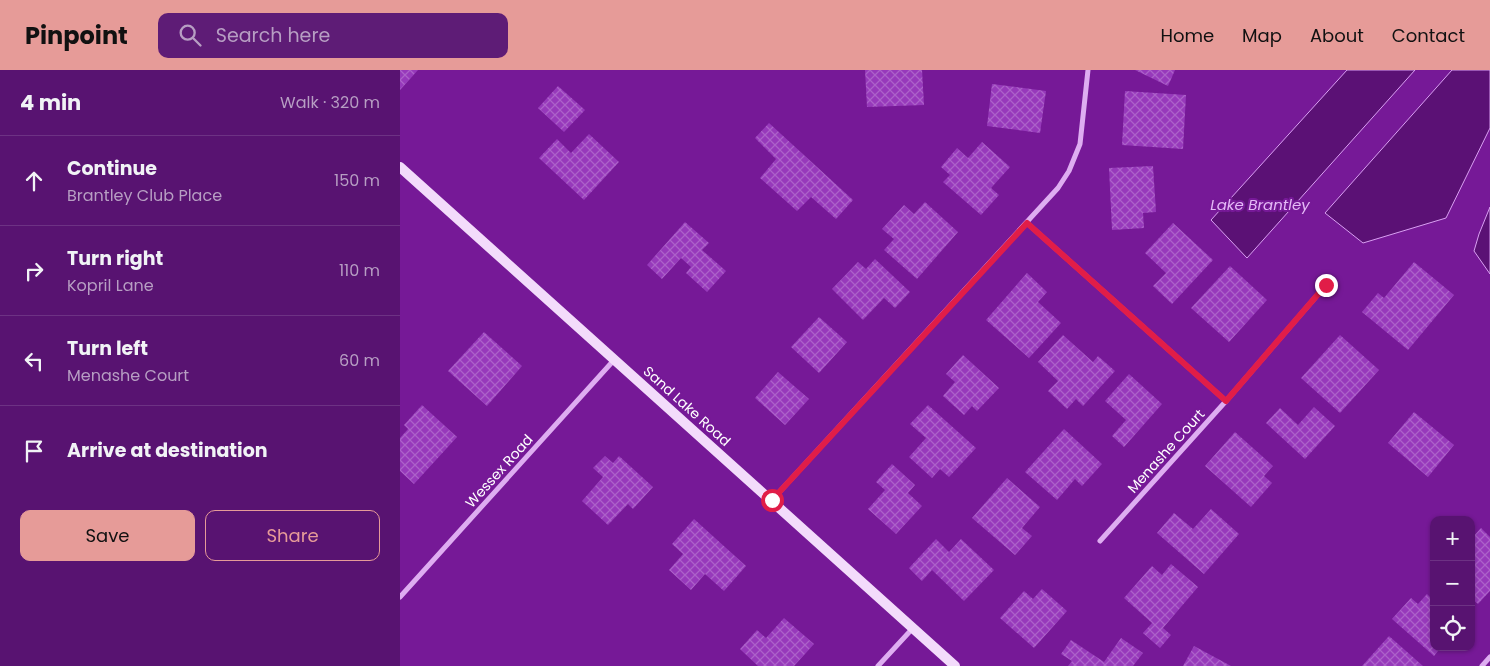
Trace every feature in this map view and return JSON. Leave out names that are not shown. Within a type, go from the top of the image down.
[{"type":"street","points":[[772,500],[1058,188],[1069,171],[1080,144],[1088,70]]},
{"type":"street","name":"Sand Lake Road","points":[[400,167],[955,666]]},
{"type":"street","points":[[1027,223],[1226,401]]},
{"type":"street","name":"Menashe Court","points":[[1100,541],[1226,401],[1326,285]]},
{"type":"street","name":"Wessex Road","points":[[400,597],[614,360]]},
{"type":"street","points":[[878,666],[913,628]]},
{"type":"street","points":[[1482,666],[1490,657]]},
{"type":"water","name":"Lake Brantley","points":[[1347,70],[1415,70],[1247,258],[1211,220]]},
{"type":"water","points":[[1452,70],[1490,70],[1490,128],[1446,218],[1363,243],[1325,213]]},
{"type":"water","points":[[1490,207],[1490,274],[1474,251]]},
{"type":"building","points":[[400,70],[418,70],[400,90]]},
{"type":"building","points":[[865,70],[922,70],[924,105],[867,107]]},
{"type":"building","points":[[1135,70],[1175,70],[1168,86]]},
{"type":"building","points":[[992,84],[1046,91],[1040,133],[987,126]]},
{"type":"building","points":[[558,86],[585,110],[564,132],[538,108]]},
{"type":"building","points":[[1125,91],[1186,95],[1183,149],[1122,145]]},
{"type":"building","points":[[769,123],[853,200],[836,219],[811,197],[797,211],[760,178],[776,159],[755,138]]},
{"type":"building","points":[[589,134],[619,162],[584,200],[539,158],[557,139],[571,153]]},
{"type":"building","points":[[982,142],[1010,167],[991,188],[999,195],[981,215],[943,182],[950,175],[941,167],[957,148],[968,158]]},
{"type":"building","points":[[1153,166],[1156,212],[1143,213],[1144,228],[1112,230],[1109,168]]},
{"type":"building","points":[[925,202],[958,232],[917,279],[884,250],[894,239],[882,229],[904,205],[914,214]]},
{"type":"building","points":[[685,222],[709,243],[702,250],[726,271],[707,292],[686,273],[691,267],[681,258],[662,279],[647,265]]},
{"type":"building","points":[[1173,223],[1213,260],[1172,304],[1153,286],[1166,273],[1145,253]]},
{"type":"building","points":[[875,259],[910,292],[895,308],[884,298],[863,320],[832,289],[858,262],[866,269]]},
{"type":"building","points":[[1414,262],[1454,295],[1408,350],[1362,312],[1378,293],[1384,298]]},
{"type":"building","points":[[1230,266],[1267,300],[1229,342],[1191,308]]},
{"type":"building","points":[[1027,273],[1047,292],[1038,302],[1061,323],[1029,358],[986,320]]},
{"type":"building","points":[[819,317],[847,342],[819,373],[791,347]]},
{"type":"building","points":[[484,332],[522,366],[487,406],[448,371]]},
{"type":"building","points":[[1063,335],[1093,362],[1098,356],[1115,371],[1083,406],[1076,399],[1067,409],[1048,391],[1058,381],[1038,362]]},
{"type":"building","points":[[1340,335],[1379,370],[1340,413],[1301,378]]},
{"type":"building","points":[[963,355],[999,388],[977,411],[972,406],[964,415],[943,396],[955,382],[946,374]]},
{"type":"building","points":[[778,372],[809,399],[785,425],[755,398]]},
{"type":"building","points":[[1129,374],[1162,404],[1124,447],[1112,436],[1126,420],[1105,401]]},
{"type":"building","points":[[422,405],[457,437],[414,484],[400,471],[400,438],[408,429],[404,425]]},
{"type":"building","points":[[928,405],[976,448],[949,477],[940,469],[932,478],[909,457],[926,438],[910,424]]},
{"type":"building","points":[[1314,407],[1335,426],[1305,459],[1266,423],[1280,408],[1298,425]]},
{"type":"building","points":[[1414,412],[1454,445],[1428,477],[1388,443]]},
{"type":"building","points":[[1064,429],[1102,464],[1082,486],[1075,479],[1057,500],[1025,472]]},
{"type":"building","points":[[1235,432],[1273,466],[1264,476],[1272,483],[1251,507],[1205,466]]},
{"type":"building","points":[[605,456],[613,463],[619,456],[653,487],[633,509],[628,504],[608,525],[582,501],[603,477],[593,468]]},
{"type":"building","points":[[892,464],[915,485],[908,493],[922,506],[896,534],[868,509],[885,490],[876,482]]},
{"type":"building","points":[[1007,478],[1040,507],[1022,528],[1032,536],[1015,555],[972,518]]},
{"type":"building","points":[[1211,509],[1239,534],[1204,574],[1157,533],[1174,513],[1193,529]]},
{"type":"building","points":[[694,519],[746,566],[724,591],[705,574],[691,590],[669,570],[683,554],[672,544]]},
{"type":"building","points":[[1481,528],[1490,537],[1490,591],[1478,604],[1475,601],[1475,535]]},
{"type":"building","points":[[936,539],[949,552],[961,539],[994,570],[964,601],[932,570],[922,581],[909,568]]},
{"type":"building","points":[[1171,564],[1198,587],[1163,628],[1171,635],[1160,648],[1143,633],[1152,623],[1124,598],[1152,566],[1162,575]]},
{"type":"building","points":[[1042,589],[1067,611],[1034,648],[1000,618],[1024,591],[1033,599]]},
{"type":"building","points":[[1427,594],[1430,597],[1430,651],[1438,651],[1434,656],[1392,619],[1411,598],[1418,604]]},
{"type":"building","points":[[784,618],[814,644],[794,666],[758,666],[740,649],[757,630],[766,638]]},
{"type":"building","points":[[1389,636],[1423,666],[1362,666]]},
{"type":"building","points":[[1121,638],[1143,653],[1133,666],[1068,666],[1072,661],[1061,654],[1071,640],[1104,662]]},
{"type":"building","points":[[1194,646],[1231,666],[1183,666]]},
{"type":"route","points":[[772,500],[1027,223],[1226,401],[1326,285]]}]
